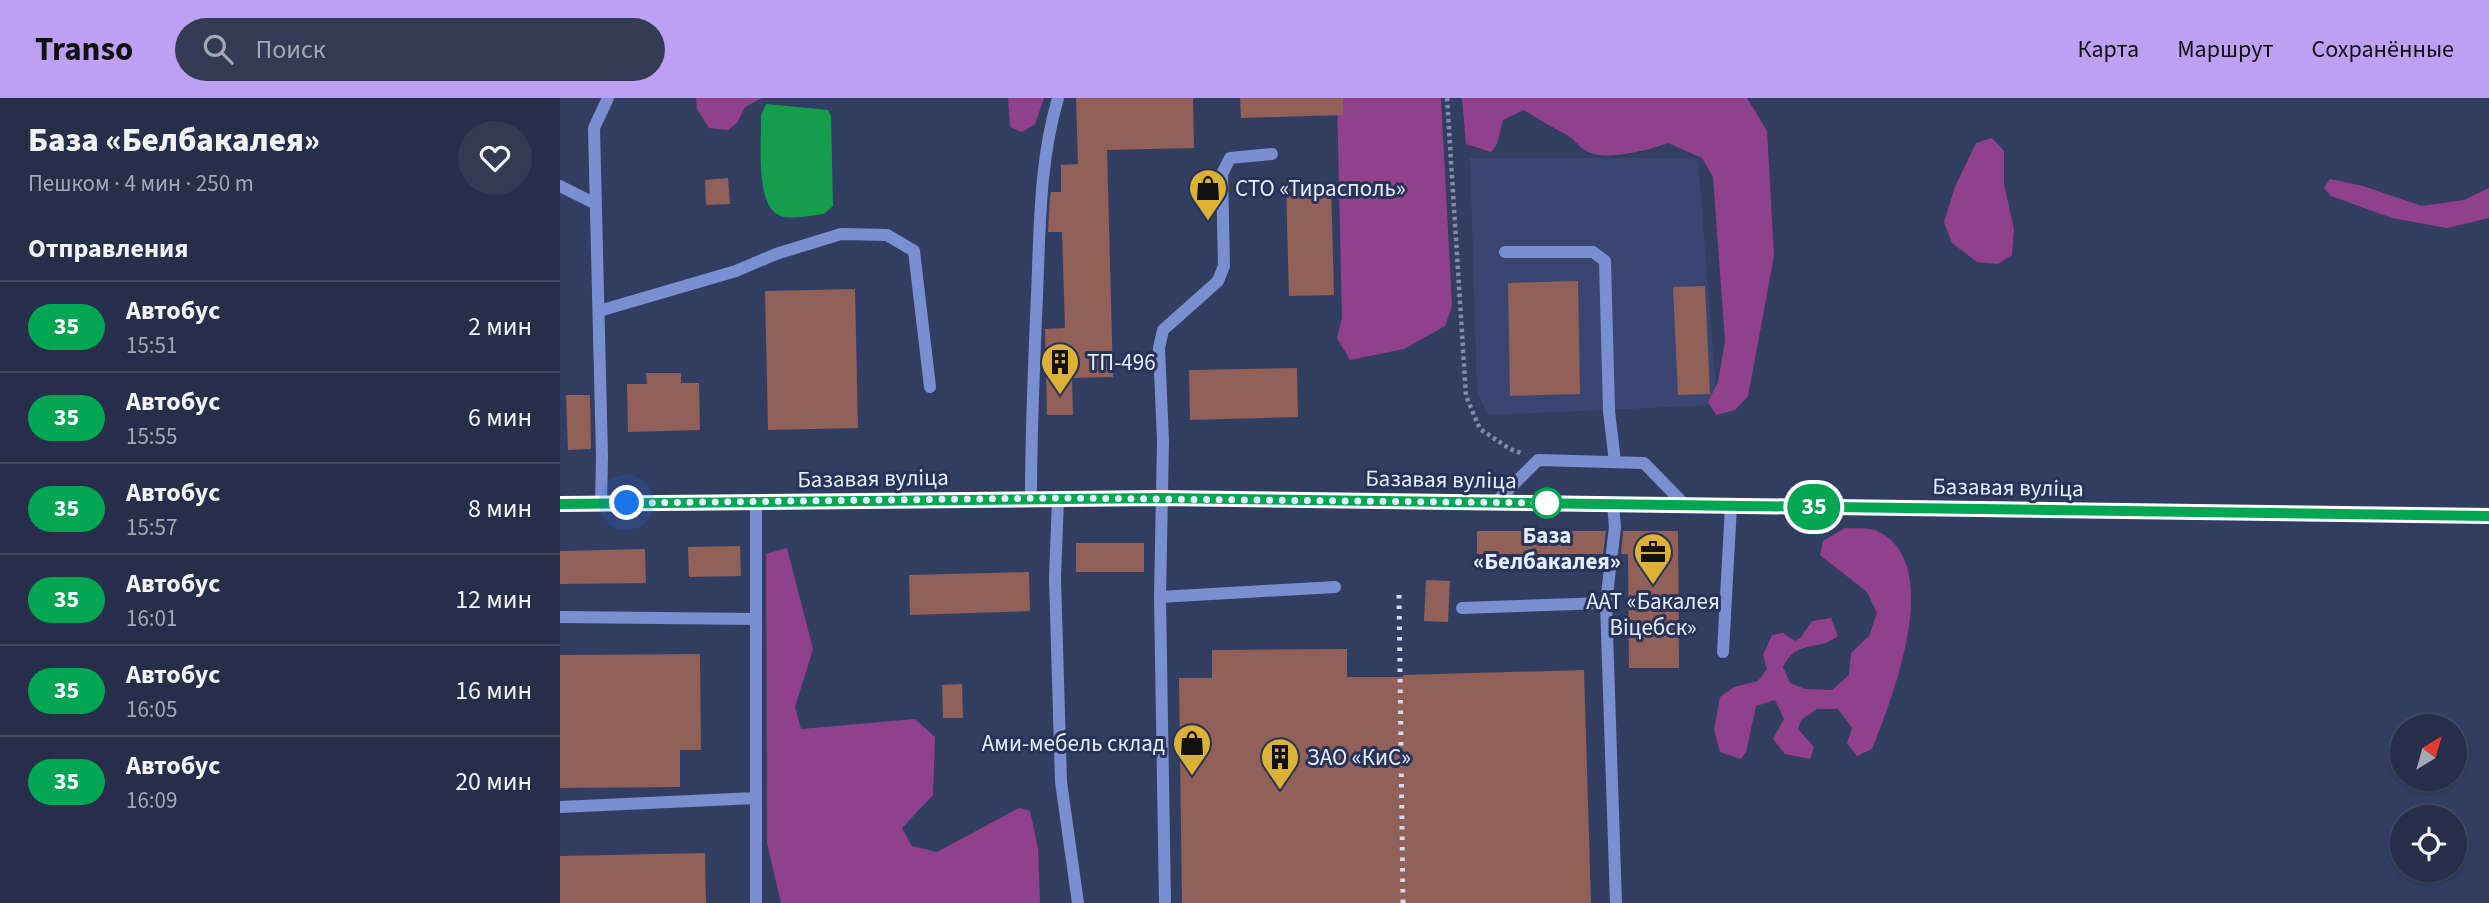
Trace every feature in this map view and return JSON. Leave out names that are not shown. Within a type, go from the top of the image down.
[{"type":"street","name":"Базавая вуліца","points":[[560,504],[1160,498],[2489,516]]},
{"type":"lane","points":[[601,504],[594,128],[608,98]]},
{"type":"lane","points":[[1031,498],[1042,173],[1050,125],[1058,98]]},
{"type":"lane","points":[[1165,903],[1160,597],[1163,441],[1159,348],[1163,330],[1218,281],[1224,266],[1223,174],[1230,158],[1272,154]]},
{"type":"lane","points":[[560,186],[596,204]]},
{"type":"lane","points":[[598,311],[736,271],[776,254],[841,234],[887,235],[914,251],[930,387]]},
{"type":"lane","points":[[1505,252],[1593,252],[1605,261],[1609,411],[1615,462]]},
{"type":"lane","points":[[1495,503],[1538,460],[1644,463],[1684,504]]},
{"type":"lane","points":[[1058,498],[1055,578],[1060,782],[1078,903]]},
{"type":"lane","points":[[756,502],[756,903]]},
{"type":"lane","points":[[1613,505],[1615,527],[1606,603],[1616,903]]},
{"type":"lane","points":[[1723,652],[1731,506]]},
{"type":"lane","points":[[1160,597],[1335,587]]},
{"type":"lane","points":[[1462,608],[1606,603]]},
{"type":"lane","points":[[560,617],[756,619]]},
{"type":"lane","points":[[560,807],[756,798]]},
{"type":"path","points":[[1447,98],[1466,396],[1480,429],[1510,449],[1538,460]]},
{"type":"shaded area","points":[[696,98],[762,98],[745,107],[737,123],[728,130],[709,128],[697,109]]},
{"type":"shaded area","points":[[1008,98],[1044,98],[1035,124],[1022,132],[1010,127]]},
{"type":"shaded area","points":[[1337,98],[1441,98],[1452,306],[1445,326],[1404,349],[1350,360],[1337,338],[1342,317]]},
{"type":"shaded area","points":[[1462,98],[1747,98],[1767,131],[1774,256],[1748,396],[1735,410],[1716,415],[1708,402],[1718,382],[1725,341],[1713,177],[1702,158],[1668,143],[1628,154],[1588,152],[1567,135],[1524,110],[1503,120],[1497,144],[1491,152],[1466,144]]},
{"type":"shaded area","points":[[766,104],[828,110],[831,116],[833,206],[824,214],[786,217],[772,210],[763,187],[761,172],[761,115]]},
{"type":"shaded area","points":[[1992,138],[2004,151],[2004,184],[2014,229],[2012,255],[1998,264],[1977,262],[1952,243],[1944,222],[1955,187],[1976,143]]},
{"type":"shaded area","points":[[1470,158],[1698,158],[1717,405],[1488,415],[1477,392]]},
{"type":"shaded area","points":[[2330,179],[2363,186],[2422,206],[2464,200],[2489,188],[2489,218],[2447,228],[2392,218],[2331,196],[2324,188]]},
{"type":"shaded area","points":[[1845,528],[1877,531],[1897,547],[1908,571],[1911,600],[1908,633],[1901,666],[1872,749],[1857,756],[1847,743],[1852,728],[1838,709],[1817,709],[1801,720],[1798,729],[1814,747],[1810,759],[1785,754],[1773,739],[1784,719],[1775,700],[1756,706],[1746,752],[1741,759],[1720,752],[1714,730],[1720,697],[1734,687],[1758,681],[1767,669],[1763,655],[1772,635],[1783,633],[1795,641],[1812,621],[1831,618],[1838,636],[1822,644],[1801,649],[1788,658],[1783,667],[1790,683],[1805,689],[1832,690],[1849,675],[1851,653],[1869,636],[1877,613],[1867,592],[1820,555],[1823,541]]},
{"type":"shaded area","points":[[787,548],[813,649],[795,707],[801,729],[915,719],[935,737],[933,795],[902,828],[912,846],[937,852],[1019,808],[1030,811],[1038,848],[1040,903],[781,903],[767,843],[766,554]]},
{"type":"building","points":[[1076,98],[1193,98],[1194,148],[1107,150],[1113,377],[1072,378],[1073,415],[1047,415],[1045,329],[1065,328],[1062,232],[1048,232],[1050,196],[1051,192],[1061,192],[1061,165],[1078,164]]},
{"type":"building","points":[[1240,98],[1343,98],[1343,115],[1241,118]]},
{"type":"building","points":[[728,178],[730,204],[706,205],[705,180]]},
{"type":"building","points":[[1331,184],[1334,295],[1289,296],[1286,185]]},
{"type":"building","points":[[1578,281],[1580,394],[1510,396],[1508,283]]},
{"type":"building","points":[[1705,286],[1710,394],[1678,395],[1673,287]]},
{"type":"building","points":[[855,289],[858,428],[768,430],[765,291]]},
{"type":"building","points":[[1297,368],[1298,417],[1190,420],[1189,370]]},
{"type":"building","points":[[646,373],[681,373],[681,383],[699,383],[700,430],[628,432],[627,384],[647,384]]},
{"type":"building","points":[[566,395],[590,395],[591,449],[568,450]]},
{"type":"building","points":[[1477,531],[1606,531],[1603,554],[1477,554]]},
{"type":"building","name":"ААТ «Бакалея Віцебск»","points":[[1623,531],[1678,531],[1679,668],[1629,668],[1628,554],[1621,554]]},
{"type":"building","points":[[1076,543],[1144,543],[1144,572],[1076,572]]},
{"type":"building","points":[[740,546],[741,576],[689,577],[688,547]]},
{"type":"building","points":[[645,549],[646,583],[560,584],[560,551]]},
{"type":"building","points":[[1029,572],[1030,611],[910,615],[909,575]]},
{"type":"building","points":[[1426,580],[1450,581],[1448,622],[1424,621]]},
{"type":"building","points":[[1347,649],[1347,677],[1584,670],[1591,903],[1182,903],[1179,678],[1212,678],[1212,650]]},
{"type":"building","points":[[700,654],[701,750],[680,750],[680,787],[560,788],[560,655]]},
{"type":"building","points":[[962,684],[963,718],[943,718],[942,685]]},
{"type":"building","points":[[705,853],[706,903],[560,903],[560,856]]},
{"type":"railway","points":[[1399,595],[1403,903]]},
{"type":"bus line","name":"35","points":[[560,504],[1160,498],[2489,516]]},
{"type":"place","name":"СТО «Тирасполь»","points":[[1208,222]]},
{"type":"place","name":"ТП-496","points":[[1060,396]]},
{"type":"place","name":"База «Белбакалея»","points":[[1547,503]]},
{"type":"place","name":"ААТ «Бакалея Віцебск»","points":[[1653,586]]},
{"type":"place","name":"Ами-мебель склад","points":[[1192,777]]},
{"type":"place","name":"ЗАО «КиС»","points":[[1280,791]]},
{"type":"route","points":[[627,503],[1058,498],[1547,503]]}]
